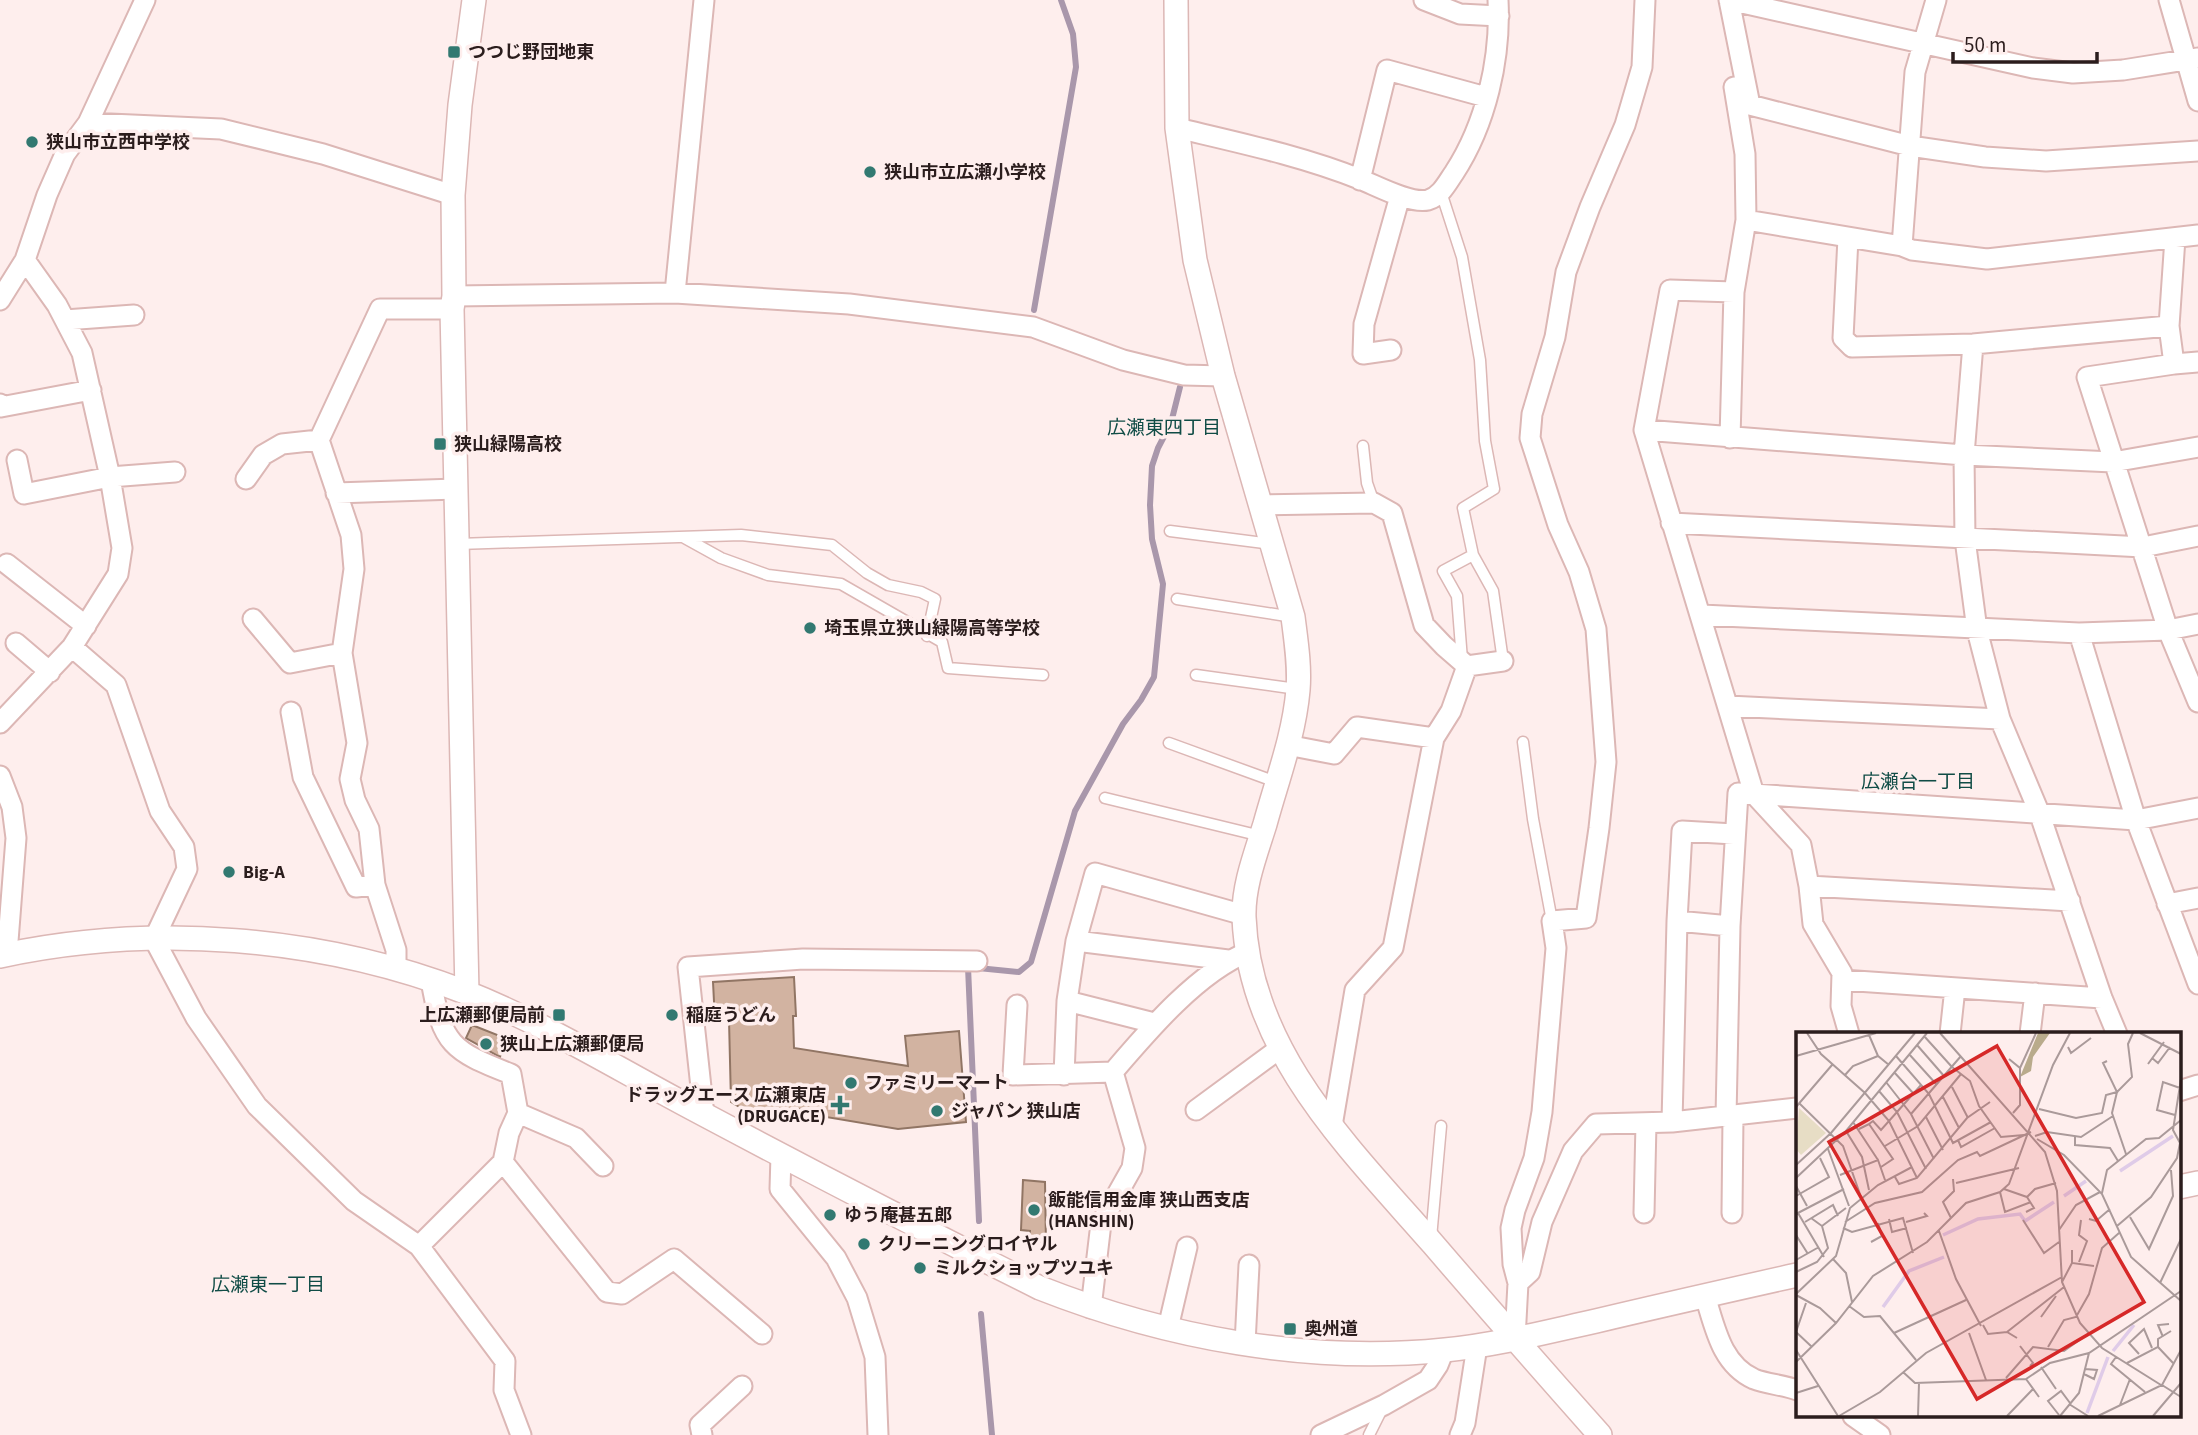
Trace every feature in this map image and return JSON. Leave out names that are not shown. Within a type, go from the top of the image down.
[{"type":"street","points":[[0,300],[25,260],[47,195],[65,154],[88,122],[145,0]]},
{"type":"street","points":[[467,993],[456,489],[453,195],[460,105],[474,0]]},
{"type":"street","points":[[675,293],[704,0]]},
{"type":"street","points":[[1176,0],[1177,128],[1195,260],[1223,376],[1293,617],[1298,654],[1298,690],[1287,745],[1249,879],[1238,956],[1279,1049],[1301,1086],[1430,1242],[1600,1435]]},
{"type":"street","points":[[1177,128],[1285,153],[1400,196],[1427,200],[1441,192],[1476,134],[1493,71],[1498,8],[1460,14],[1424,0]]},
{"type":"street","points":[[1516,1339],[1518,1283],[1513,1264],[1511,1228],[1514,1210],[1534,1158],[1542,1112],[1556,948],[1552,921],[1586,918],[1606,762],[1596,629],[1530,438],[1532,414],[1555,337],[1566,272],[1625,125],[1642,67],[1645,0]]},
{"type":"street","points":[[1721,0],[1745,154],[1746,220],[1734,292],[1731,438]]},
{"type":"street","points":[[2192,59],[2123,70],[2073,73],[2033,68],[1729,0],[1750,105],[1910,146],[1985,157],[2046,162],[2198,151]]},
{"type":"street","points":[[1902,246],[1915,72],[1936,0]]},
{"type":"street","points":[[2169,0],[2192,59],[2198,101]]},
{"type":"street","points":[[1360,180],[1387,69],[1486,97]]},
{"type":"street","points":[[88,122],[221,129],[323,154],[453,195]]},
{"type":"street","points":[[1391,350],[1363,354],[1364,324],[1400,196]]},
{"type":"street","points":[[1746,220],[1902,246],[1912,250],[1987,258],[2198,235]]},
{"type":"street","points":[[1848,238],[1843,338],[1852,346],[1973,344],[2169,326]]},
{"type":"street","points":[[2174,364],[2169,326],[2175,238]]},
{"type":"street","points":[[0,723],[72,647],[118,574],[122,548],[110,477],[82,353],[57,304],[25,260]]},
{"type":"street","points":[[1734,292],[1670,290],[1644,430],[1754,794],[1801,845],[1813,925],[1842,973],[1841,1006],[1848,1032]]},
{"type":"street","points":[[396,970],[396,950],[375,885],[369,829],[355,800],[350,779],[357,743],[342,653],[354,569],[351,535],[318,440],[380,309],[453,302],[675,293],[849,304],[1033,327],[1123,360],[1184,375],[1223,376]]},
{"type":"street","points":[[65,320],[134,315]]},
{"type":"street","points":[[1973,344],[1964,455],[1965,539],[1978,630],[2000,719],[2039,812],[2102,998],[2116,1032]]},
{"type":"street","points":[[2198,362],[2087,377],[2168,630],[2198,702]]},
{"type":"street","points":[[0,404],[1,407],[91,390]]},
{"type":"street","points":[[1644,430],[1964,455],[2113,461],[2198,447]]},
{"type":"street","points":[[246,479],[263,455],[282,444],[318,440]]},
{"type":"street","points":[[17,460],[24,494],[110,477],[175,472]]},
{"type":"street","points":[[336,493],[456,489]]},
{"type":"street","points":[[1262,505],[1374,503],[1392,513],[1424,625],[1464,663],[1503,661]]},
{"type":"street","points":[[1671,523],[2143,547],[2198,536]]},
{"type":"street","points":[[7,564],[86,626]]},
{"type":"street","points":[[1702,615],[2079,633],[2168,630],[2198,624]]},
{"type":"street","points":[[253,619],[290,663],[342,653]]},
{"type":"street","points":[[2079,633],[2136,820],[2198,984]]},
{"type":"street","points":[[16,643],[50,672]]},
{"type":"street","points":[[72,647],[116,685],[160,811],[184,847],[187,869],[154,939]]},
{"type":"street","points":[[1332,1126],[1354,990],[1393,948],[1434,738],[1451,712],[1464,663]]},
{"type":"street","points":[[1728,706],[2000,719]]},
{"type":"street","points":[[291,712],[303,777],[356,887],[375,885]]},
{"type":"street","points":[[1287,745],[1334,754],[1357,727],[1434,738]]},
{"type":"street","points":[[0,776],[12,807],[16,838],[4,955],[72,944],[154,939],[227,942],[291,947],[342,956],[431,980],[526,1020],[1004,1270],[1091,1308],[1168,1328],[1245,1343],[1337,1353],[1395,1354],[1477,1346],[1516,1339],[1796,1275]]},
{"type":"street","points":[[1732,1213],[1730,926],[1738,793],[2136,820],[2198,808]]},
{"type":"street","points":[[1672,1122],[1676,921],[1682,831],[1734,834]]},
{"type":"street","points":[[1064,1074],[1067,1001],[1076,941],[1095,873],[1244,915]]},
{"type":"street","points":[[1809,886],[2070,901]]},
{"type":"street","points":[[2167,904],[2198,898]]},
{"type":"street","points":[[1676,921],[1730,926]]},
{"type":"street","points":[[154,939],[196,1018],[257,1106],[354,1200],[419,1246],[505,1361],[504,1390],[521,1435]]},
{"type":"street","points":[[1076,941],[1238,956]]},
{"type":"street","points":[[1017,1005],[1013,1075],[1113,1072],[1154,1023],[1238,956]]},
{"type":"street","points":[[704,1115],[688,967],[803,959],[977,961]]},
{"type":"street","points":[[419,1246],[503,1163],[509,1133],[518,1113],[511,1074],[462,1053],[451,1043],[436,1008],[431,980]]},
{"type":"street","points":[[1842,981],[2102,998]]},
{"type":"street","points":[[1950,1032],[1955,988]]},
{"type":"street","points":[[2030,1032],[2035,993]]},
{"type":"street","points":[[1067,1001],[1154,1023]]},
{"type":"street","points":[[1196,1110],[1279,1049]]},
{"type":"street","points":[[1091,1308],[1101,1223],[1132,1168],[1135,1148],[1113,1072]]},
{"type":"street","points":[[2180,1091],[2198,1085]]},
{"type":"street","points":[[1518,1283],[1530,1272],[1542,1222],[1573,1151],[1596,1124],[1672,1122],[1796,1108]]},
{"type":"street","points":[[518,1113],[576,1138],[603,1166]]},
{"type":"street","points":[[1644,1213],[1646,1122]]},
{"type":"street","points":[[781,1155],[780,1189],[836,1258],[857,1298],[875,1357],[878,1435]]},
{"type":"street","points":[[503,1163],[607,1292],[622,1294],[674,1259],[762,1334]]},
{"type":"street","points":[[2180,1187],[2198,1183]]},
{"type":"street","points":[[1168,1328],[1187,1247]]},
{"type":"street","points":[[1245,1343],[1249,1265]]},
{"type":"street","points":[[1705,1296],[1720,1342],[1731,1364],[1754,1378],[1796,1390]]},
{"type":"street","points":[[1460,1435],[1465,1423],[1477,1346]]},
{"type":"street","points":[[1321,1435],[1384,1405],[1428,1380],[1444,1350]]},
{"type":"street","points":[[702,1435],[699,1425],[742,1386]]},
{"type":"street","points":[[1856,1418],[1880,1435]]},
{"type":"lane","points":[[1441,192],[1462,257],[1474,321],[1480,360],[1485,441],[1494,489],[1463,508],[1473,555],[1493,591],[1503,661]]},
{"type":"lane","points":[[1363,446],[1367,483],[1374,503]]},
{"type":"lane","points":[[1170,531],[1273,544]]},
{"type":"lane","points":[[457,544],[741,535],[832,545],[867,573],[888,585],[921,592],[935,599],[927,636]]},
{"type":"lane","points":[[682,537],[721,558],[768,575],[841,584],[927,636],[942,642],[948,668],[1043,675]]},
{"type":"lane","points":[[1464,663],[1457,596],[1443,570],[1473,555]]},
{"type":"lane","points":[[1178,599],[1293,617]]},
{"type":"lane","points":[[1196,675],[1298,690]]},
{"type":"lane","points":[[1523,742],[1533,819],[1552,921]]},
{"type":"lane","points":[[1169,743],[1276,782]]},
{"type":"lane","points":[[1105,798],[1261,836]]},
{"type":"lane","points":[[1430,1242],[1440,1126]]},
{"type":"lane","points":[[1369,1435],[1384,1405]]},
{"type":"building","points":[[794,977],[794,1048],[908,1066],[905,1036],[959,1031],[966,1122],[898,1129],[802,1113],[802,1109],[759,1109],[758,1118],[731,1102],[729,1020],[715,1021],[713,982]]},
{"type":"building","points":[[472,1025],[505,1038],[500,1057],[466,1038]]},
{"type":"building","points":[[1023,1180],[1045,1182],[1046,1245],[1030,1236],[1030,1231],[1021,1230]]},
{"type":"waterway","points":[[1034,310],[1076,67],[1073,34],[1061,0]]},
{"type":"waterway","points":[[979,1221],[968,967],[1019,972],[1031,962],[1075,811],[1123,724],[1154,677],[1163,584],[1152,539],[1152,466],[1171,423],[1180,387]]},
{"type":"waterway","points":[[981,1314],[992,1435]]},
{"type":"place","name":"つつじ野団地東","points":[[454,52]]},
{"type":"place","name":"狭山市立西中学校","points":[[32,142]]},
{"type":"place","name":"狭山市立広瀬小学校","points":[[870,172]]},
{"type":"place","name":"狭山緑陽高校","points":[[440,444]]},
{"type":"place","name":"埼玉県立狭山緑陽高等学校","points":[[810,628]]},
{"type":"place","name":"Big-A","points":[[229,872]]},
{"type":"place","name":"上広瀬郵便局前","points":[[559,1015]]},
{"type":"place","name":"稲庭うどん","points":[[672,1015]]},
{"type":"place","name":"狭山上広瀬郵便局","points":[[486,1044]]},
{"type":"place","name":"ファミリーマート","points":[[851,1083]]},
{"type":"place","name":"ドラッグエース 広瀬東店 (DRUGACE)","points":[[840,1105]]},
{"type":"place","name":"ジャパン 狭山店","points":[[937,1111]]},
{"type":"place","name":"飯能信用金庫 狭山西支店 (HANSHIN)","points":[[1034,1210]]},
{"type":"place","name":"ゆう庵甚五郎","points":[[830,1215]]},
{"type":"place","name":"クリーニングロイヤル","points":[[864,1244]]},
{"type":"place","name":"ミルクショップツユキ","points":[[920,1268]]},
{"type":"place","name":"奥州道","points":[[1290,1329]]},
{"type":"district","name":"広瀬東四丁目","points":[[1164,428]]},
{"type":"district","name":"広瀬台一丁目","points":[[1918,782]]},
{"type":"district","name":"広瀬東一丁目","points":[[268,1285]]}]
